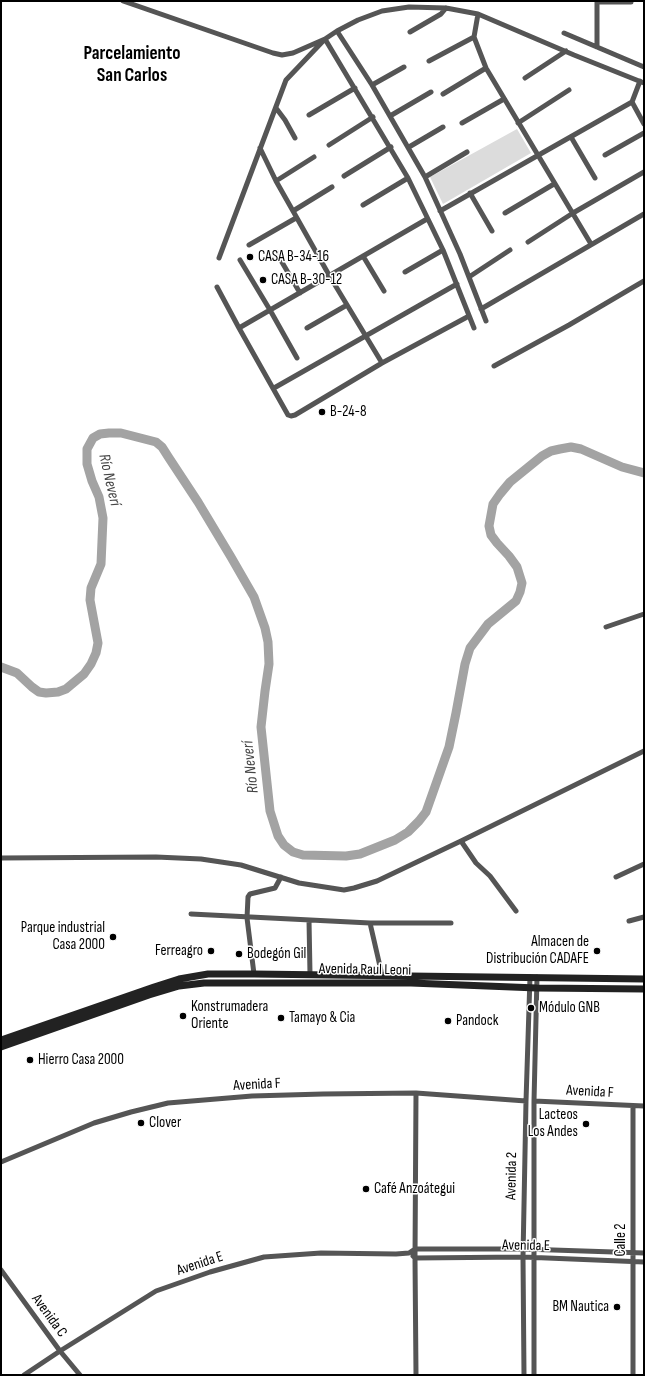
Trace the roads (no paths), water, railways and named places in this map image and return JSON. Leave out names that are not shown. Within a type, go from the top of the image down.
[{"type":"main road","name":"Avenida Raul Leoni","points":[[1,1040],[180,979],[208,974],[644,979]]},
{"type":"main road","name":"Avenida Raul Leoni","points":[[1,1048],[149,995],[179,986],[204,983],[411,983],[533,988],[644,989]]},
{"type":"street","points":[[123,1],[282,55],[293,53],[325,39],[358,20],[382,11],[409,7],[446,8],[478,14],[642,82],[632,102],[440,211]]},
{"type":"street","points":[[597,47],[597,1],[631,2]]},
{"type":"street","points":[[410,32],[441,14],[446,8]]},
{"type":"street","points":[[478,14],[474,37],[486,68],[590,244]]},
{"type":"street","points":[[337,31],[409,146],[425,177],[460,254],[486,321]]},
{"type":"street","points":[[564,33],[644,67]]},
{"type":"street","points":[[429,61],[474,37]]},
{"type":"street","points":[[325,39],[373,117],[408,178],[443,250],[474,328]]},
{"type":"street","points":[[219,258],[286,80],[325,39]]},
{"type":"street","points":[[524,78],[566,51]]},
{"type":"street","points":[[372,86],[404,67]]},
{"type":"street","points":[[443,94],[486,68]]},
{"type":"street","points":[[309,115],[355,88]]},
{"type":"street","points":[[518,123],[569,90]]},
{"type":"street","points":[[390,116],[431,92]]},
{"type":"street","points":[[462,123],[504,99]]},
{"type":"street","points":[[632,102],[644,124]]},
{"type":"street","points":[[276,108],[295,138]]},
{"type":"street","points":[[329,145],[373,117]]},
{"type":"street","points":[[409,146],[443,127]]},
{"type":"street","points":[[605,155],[644,133]]},
{"type":"street","points":[[571,136],[596,178]]},
{"type":"street","points":[[260,148],[296,218],[382,363]]},
{"type":"street","points":[[344,176],[391,148]]},
{"type":"street","points":[[425,177],[467,152]]},
{"type":"street","points":[[276,181],[314,157]]},
{"type":"street","points":[[528,242],[573,213],[644,172]]},
{"type":"street","points":[[363,205],[408,178]]},
{"type":"street","points":[[505,213],[554,184]]},
{"type":"street","points":[[293,211],[332,187]]},
{"type":"street","points":[[470,193],[492,231]]},
{"type":"street","points":[[481,309],[590,244],[644,214]]},
{"type":"street","points":[[249,245],[296,218]]},
{"type":"street","points":[[239,328],[427,219]]},
{"type":"street","points":[[405,272],[443,250]]},
{"type":"street","points":[[468,277],[510,250]]},
{"type":"street","points":[[276,252],[300,293]]},
{"type":"street","points":[[363,256],[384,291]]},
{"type":"street","points":[[240,260],[297,358]]},
{"type":"street","points":[[494,366],[569,325],[644,281]]},
{"type":"street","points":[[274,388],[457,284]]},
{"type":"street","points":[[217,287],[288,415],[291,416],[382,363],[469,316]]},
{"type":"street","points":[[307,328],[347,305]]},
{"type":"street","points":[[606,627],[644,614]]},
{"type":"street","points":[[1,858],[156,856],[200,859],[241,865],[298,883],[344,890],[377,881],[461,842],[644,751]]},
{"type":"street","points":[[461,842],[476,863],[490,876],[516,911]]},
{"type":"street","points":[[616,877],[644,864]]},
{"type":"street","points":[[254,974],[247,918],[248,897],[250,894],[275,888],[281,877]]},
{"type":"street","points":[[191,914],[370,923],[452,923]]},
{"type":"street","points":[[629,921],[644,917]]},
{"type":"street","points":[[309,920],[310,974]]},
{"type":"street","points":[[370,923],[382,975]]},
{"type":"street","name":"Avenida 2","points":[[533,977],[534,1375]]},
{"type":"street","name":"Avenida 2","points":[[524,1375],[523,1249],[526,1101],[533,988]]},
{"type":"street","points":[[416,1093],[416,1375]]},
{"type":"street","name":"Avenida F","points":[[1,1162],[94,1123],[130,1112],[168,1104],[252,1096],[416,1093],[526,1101]]},
{"type":"street","name":"Avenida F","points":[[534,1101],[644,1106]]},
{"type":"street","name":"Calle 2","points":[[632,1375],[633,1106]]},
{"type":"street","name":"Avenida E","points":[[24,1375],[156,1292],[210,1272],[264,1257],[321,1253],[380,1255],[409,1253],[416,1249],[523,1249],[644,1253]]},
{"type":"street","points":[[409,1253],[415,1258]]},
{"type":"street","name":"Avenida E","points":[[415,1258],[533,1257],[644,1262]]},
{"type":"street","name":"Avenida C","points":[[1,1270],[60,1351],[80,1375]]},
{"type":"waterway","name":"Río Neverí","points":[[1,667],[17,673],[39,692],[46,693],[58,692],[66,689],[84,674],[91,664],[96,653],[98,643],[90,600],[91,588],[101,564],[103,518],[99,497],[87,464],[87,449],[93,438],[100,434],[109,433],[121,433],[156,442],[162,447],[198,502],[231,557],[254,597],[265,628],[268,642],[269,664],[261,727],[270,811],[278,836],[284,845],[293,852],[303,855],[346,856],[360,854],[395,840],[408,832],[426,812],[449,747],[465,664],[470,648],[488,624],[516,601],[520,592],[522,583],[517,567],[491,535],[489,526],[493,504],[500,494],[510,482],[542,456],[551,451],[571,447],[581,449],[622,467],[644,473]]},
{"type":"place","name":"CASA B-34-16","points":[[250,257]]},
{"type":"place","name":"CASA B-30-12","points":[[263,280]]},
{"type":"place","name":"B-24-8","points":[[322,412]]},
{"type":"place","name":"Parque industrial Casa 2000","points":[[113,937]]},
{"type":"place","name":"Ferreagro","points":[[211,951]]},
{"type":"place","name":"Almacen de Distribución CADAFE","points":[[597,951]]},
{"type":"place","name":"Bodegón Gil","points":[[239,954]]},
{"type":"place","name":"Módulo GNB","points":[[531,1008]]},
{"type":"place","name":"Konstrumadera Oriente","points":[[183,1016]]},
{"type":"place","name":"Tamayo & Cia","points":[[281,1018]]},
{"type":"place","name":"Pandock","points":[[448,1021]]},
{"type":"place","name":"Hierro Casa 2000","points":[[30,1060]]},
{"type":"place","name":"Clover","points":[[141,1123]]},
{"type":"place","name":"Lacteos Los Andes","points":[[586,1124]]},
{"type":"place","name":"Café Anzoátegui","points":[[366,1189]]},
{"type":"place","name":"BM Nautica","points":[[617,1307]]},
{"type":"district","name":"Parcelamiento San Carlos","points":[[132,65]]}]
